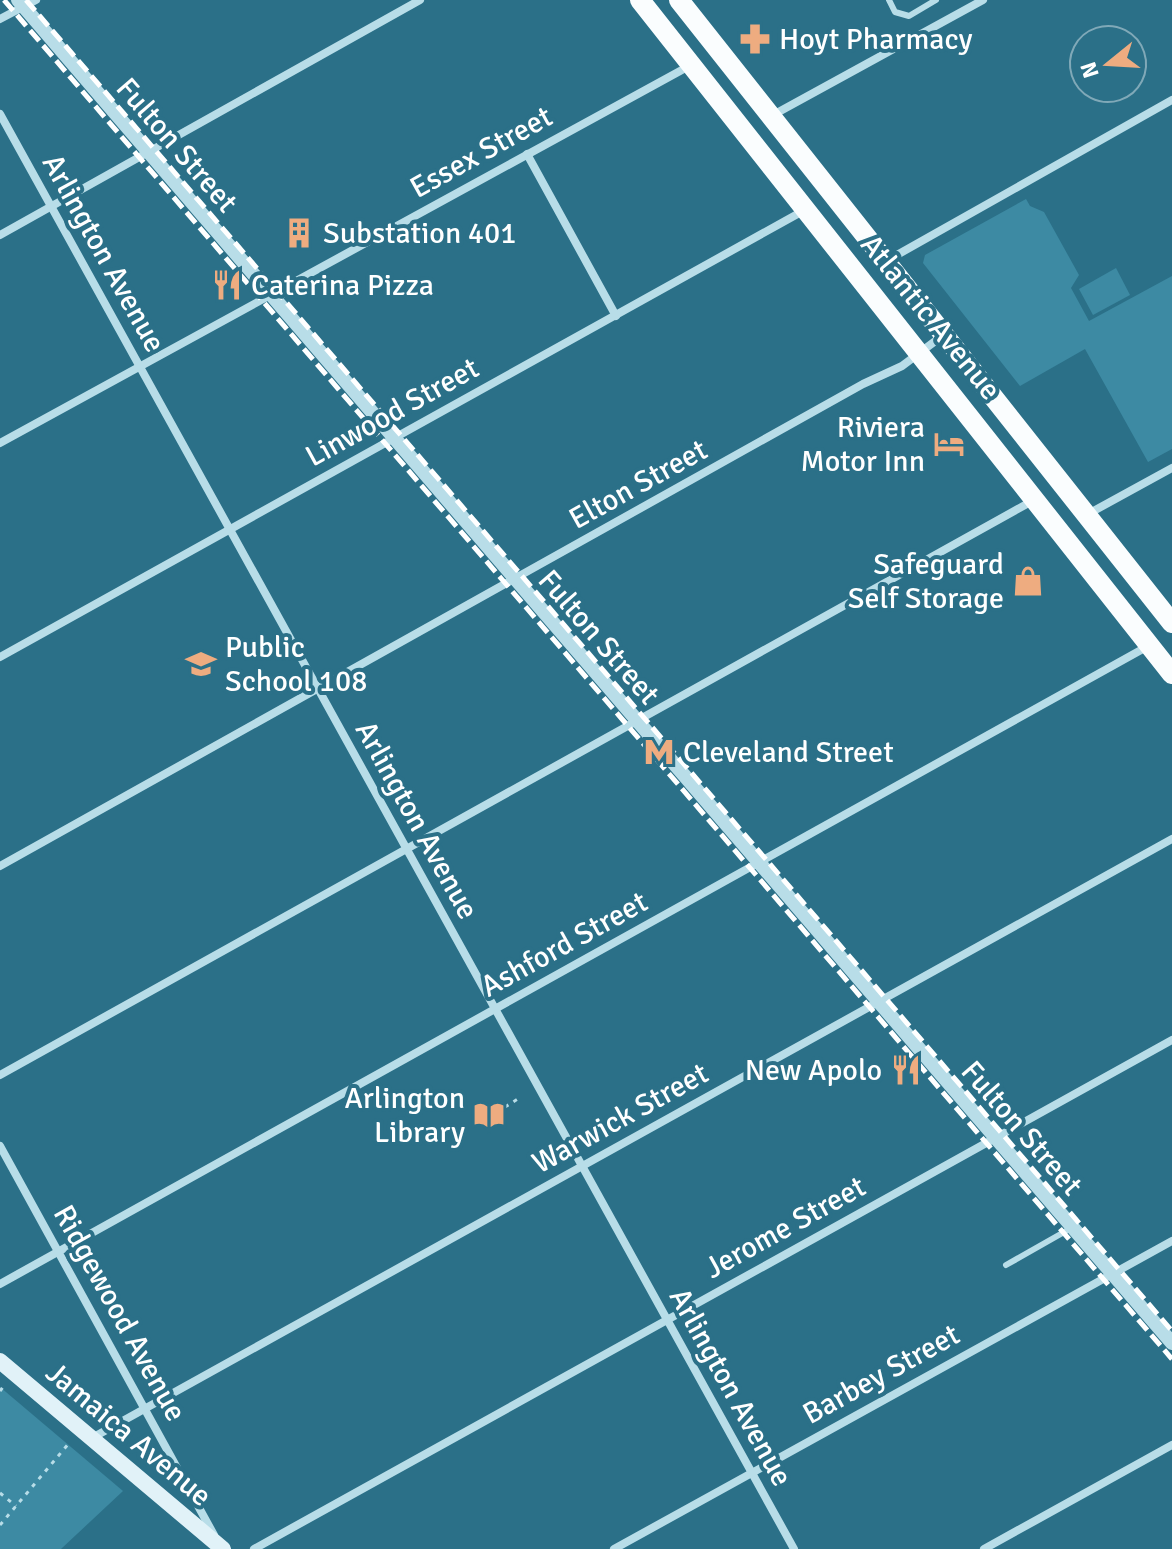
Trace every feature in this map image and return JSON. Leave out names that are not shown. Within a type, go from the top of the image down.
[{"type":"main road","name":"Atlantic Avenue","points":[[640,0],[1037,498],[1172,674]]},
{"type":"main road","name":"Atlantic Avenue","points":[[679,0],[1172,623]]},
{"type":"main road","name":"Jamaica Avenue","points":[[0,1361],[221,1548]]},
{"type":"street","points":[[0,235],[420,0]]},
{"type":"street","points":[[771,115],[983,0]]},
{"type":"street","points":[[0,19],[26,2]]},
{"type":"street","name":"Fulton Street","points":[[26,2],[149,153],[1172,1343]]},
{"type":"street","name":"Essex Street","points":[[0,443],[692,64]]},
{"type":"street","points":[[888,261],[905,248],[1172,100]]},
{"type":"street","name":"Arlington Avenue","points":[[0,114],[794,1549]]},
{"type":"street","points":[[527,154],[616,316]]},
{"type":"street","name":"Linwood Street","points":[[0,657],[807,209]]},
{"type":"street","name":"Elton Street","points":[[0,866],[863,384],[902,366],[945,333]]},
{"type":"street","points":[[1088,515],[1172,468]]},
{"type":"street","points":[[0,1075],[1037,498]]},
{"type":"street","name":"Ashford Street","points":[[0,1284],[1150,645]]},
{"type":"street","name":"Warwick Street","points":[[91,1439],[1172,839]]},
{"type":"street","name":"Jerome Street","points":[[254,1549],[1172,1040]]},
{"type":"street","name":"Ridgewood Avenue","points":[[0,1146],[221,1548]]},
{"type":"street","name":"Barbey Street","points":[[614,1549],[1172,1241]]},
{"type":"street","points":[[984,1549],[1172,1445]]},
{"type":"lane","points":[[889,0],[895,12],[909,16],[936,0]]},
{"type":"lane","points":[[1006,1265],[1073,1227]]},
{"type":"path","points":[[505,1107],[521,1097]]},
{"type":"path","points":[[0,1525],[70,1442]]},
{"type":"path","points":[[0,1493],[16,1506]]},
{"type":"shaded area","points":[[1026,199],[1030,206],[1044,212],[1079,275],[1071,288],[1089,321],[1172,276],[1172,449],[1148,462],[1085,349],[1020,386],[923,263],[925,255]]},
{"type":"shaded area","points":[[1116,268],[1130,295],[1093,315],[1079,289]]},
{"type":"shaded area","points":[[0,1387],[123,1491],[61,1549],[0,1549]]},
{"type":"railway","points":[[4,0],[1172,1359]]},
{"type":"railway","points":[[26,0],[1172,1331]]},
{"type":"place","name":"Hoyt Pharmacy","points":[[755,39]]},
{"type":"place","name":"Substation 401","points":[[299,233]]},
{"type":"place","name":"Caterina Pizza","points":[[227,285]]},
{"type":"place","name":"Riviera Motor Inn","points":[[949,444]]},
{"type":"place","name":"Safeguard Self Storage","points":[[1028,581]]},
{"type":"place","name":"Public School 108","points":[[201,664]]},
{"type":"place","name":"Cleveland Street","points":[[659,752]]},
{"type":"place","name":"New Apolo","points":[[906,1070]]},
{"type":"place","name":"Arlington Library","points":[[489,1115]]}]
